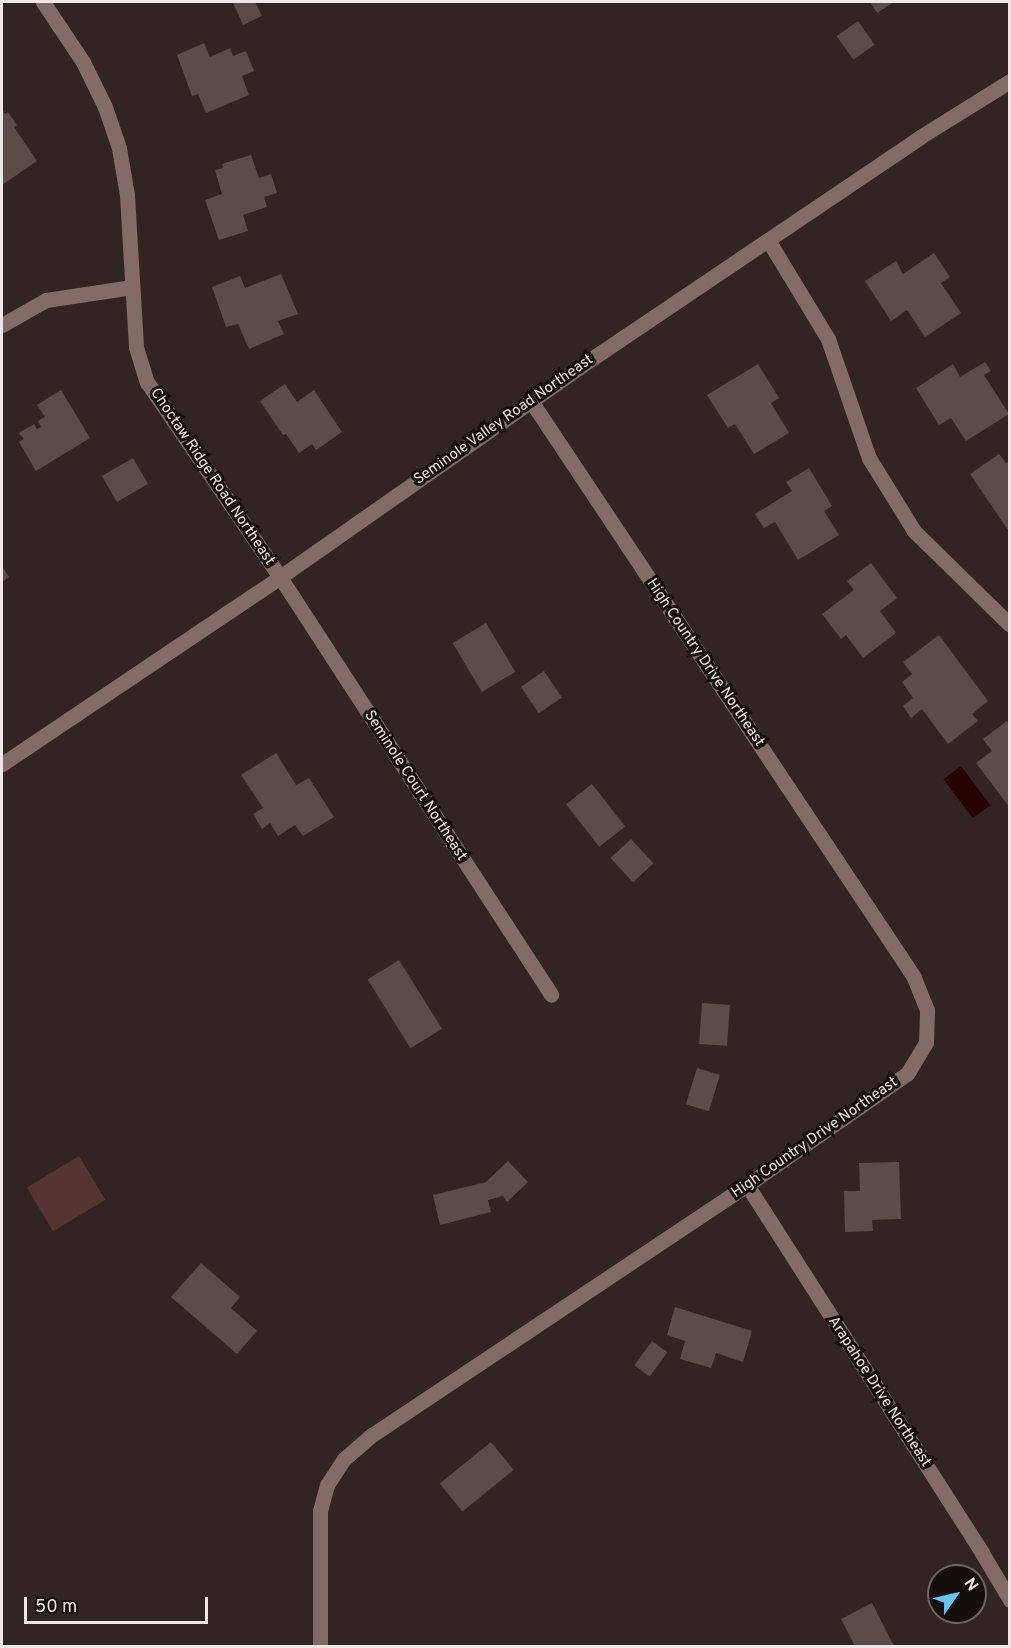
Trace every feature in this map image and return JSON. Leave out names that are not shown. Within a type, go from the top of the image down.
[{"type":"street","name":"Choctaw Ridge Road Northeast","points":[[43,2],[83,62],[105,107],[119,148],[127,195],[136,347],[147,382],[280,577]]},
{"type":"street","name":"Seminole Valley Road Northeast","points":[[2,764],[280,577],[531,401],[920,137],[1010,81]]},
{"type":"street","points":[[768,240],[828,339],[869,458],[914,531],[1010,625]]},
{"type":"street","points":[[2,325],[46,300],[132,287]]},
{"type":"street","name":"High Country Drive Northeast","points":[[320,1647],[320,1511],[327,1485],[344,1459],[372,1435],[747,1185],[907,1074],[926,1042],[927,1010],[914,977],[531,401]]},
{"type":"street","name":"Seminole Court Northeast","points":[[280,577],[551,995]]},
{"type":"street","name":"Arapahoe Drive Northeast","points":[[747,1185],[1010,1600]]},
{"type":"shaded area","points":[[961,766],[990,805],[973,818],[943,779]]},
{"type":"shaded area","points":[[79,1156],[105,1200],[53,1231],[27,1187]]},
{"type":"building","points":[[255,2],[262,16],[243,25],[233,3]]},
{"type":"building","points":[[870,2],[894,2],[877,13]]},
{"type":"building","points":[[858,21],[875,45],[853,60],[837,36]]},
{"type":"building","points":[[204,43],[210,57],[230,48],[233,56],[246,51],[254,71],[242,76],[249,95],[206,113],[198,94],[192,96],[177,55]]},
{"type":"building","points":[[2,109],[5,114],[8,112],[17,125],[14,127],[37,161],[2,185]]},
{"type":"building","points":[[251,155],[259,178],[271,174],[277,193],[264,197],[267,207],[243,215],[248,231],[219,240],[205,200],[222,194],[215,170],[223,168],[222,164]]},
{"type":"building","points":[[934,253],[950,277],[941,283],[961,313],[925,337],[907,310],[891,321],[865,281],[896,261],[903,274]]},
{"type":"building","points":[[281,274],[298,314],[278,321],[284,334],[249,349],[238,324],[226,327],[212,287],[240,276],[245,288]]},
{"type":"building","points":[[985,362],[991,371],[984,375],[1009,414],[966,441],[951,418],[939,425],[916,388],[953,364],[960,377]]},
{"type":"building","points":[[758,364],[779,398],[771,403],[789,433],[754,454],[735,424],[728,428],[707,395]]},
{"type":"building","points":[[285,384],[297,402],[314,390],[342,432],[316,450],[312,444],[299,453],[286,434],[283,435],[260,401]]},
{"type":"building","points":[[61,390],[90,438],[36,471],[19,442],[24,439],[19,433],[34,424],[37,429],[41,427],[38,421],[45,417],[37,405]]},
{"type":"building","points":[[999,454],[1006,463],[1010,461],[1010,533],[970,474]]},
{"type":"building","points":[[133,458],[148,484],[117,502],[102,476]]},
{"type":"building","points":[[809,468],[832,506],[824,511],[839,535],[798,560],[775,522],[764,528],[755,514],[792,491],[786,482]]},
{"type":"building","points":[[871,563],[897,598],[880,611],[896,633],[863,658],[846,635],[841,639],[822,614],[854,590],[847,581]]},
{"type":"building","points":[[2,566],[9,577],[2,582]]},
{"type":"building","points":[[486,623],[515,672],[482,692],[453,643]]},
{"type":"building","points":[[939,635],[988,701],[972,714],[978,721],[948,744],[922,709],[911,718],[903,706],[913,698],[902,682],[912,674],[903,662]]},
{"type":"building","points":[[544,671],[562,698],[539,713],[521,687]]},
{"type":"building","points":[[1007,721],[1010,725],[1010,808],[976,763],[992,751],[983,739]]},
{"type":"building","points":[[276,753],[296,785],[309,778],[334,817],[303,836],[295,825],[278,836],[270,823],[262,829],[253,814],[263,808],[241,775]]},
{"type":"building","points":[[592,784],[625,827],[599,847],[566,804]]},
{"type":"building","points":[[631,839],[654,863],[633,882],[611,858]]},
{"type":"building","points":[[399,960],[442,1029],[411,1048],[368,980]]},
{"type":"building","points":[[702,1003],[730,1005],[727,1046],[699,1044]]},
{"type":"building","points":[[697,1068],[720,1075],[709,1111],[686,1104]]},
{"type":"building","points":[[508,1161],[528,1182],[507,1202],[503,1196],[488,1200],[491,1212],[440,1225],[433,1195],[486,1182]]},
{"type":"building","points":[[899,1162],[901,1219],[872,1220],[873,1231],[845,1232],[844,1191],[860,1191],[859,1163]]},
{"type":"building","points":[[201,1263],[240,1297],[231,1308],[257,1331],[237,1354],[171,1297]]},
{"type":"building","points":[[675,1307],[752,1331],[743,1362],[716,1353],[711,1368],[680,1359],[685,1341],[667,1335]]},
{"type":"building","points":[[652,1341],[667,1352],[650,1376],[634,1365]]},
{"type":"building","points":[[491,1442],[514,1470],[462,1512],[440,1484]]},
{"type":"building","points":[[872,1603],[894,1646],[855,1646],[841,1619]]}]
